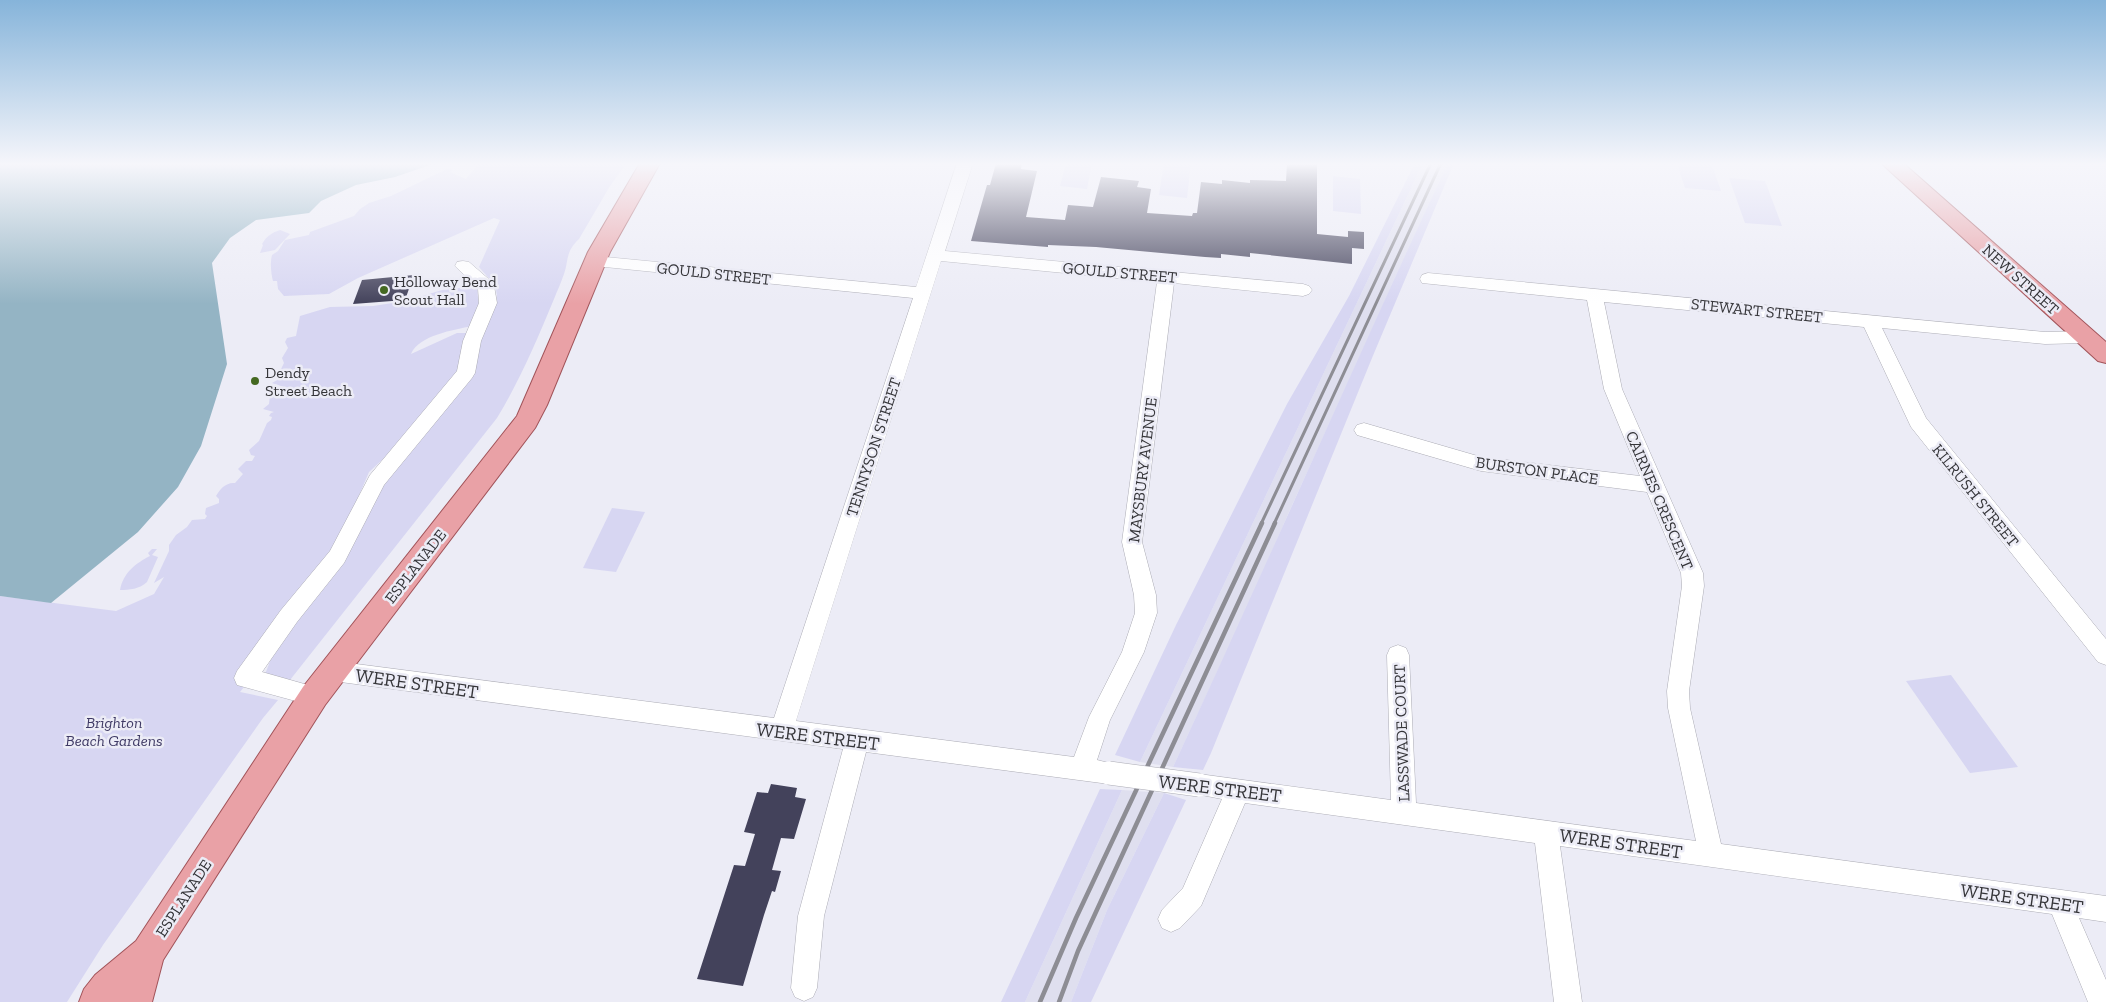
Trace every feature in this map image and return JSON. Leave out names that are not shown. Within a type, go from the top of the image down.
[{"type":"main road","name":"ESPLANADE","points":[[132,1002],[148,953],[314,696],[526,422],[535,405],[595,260],[621,210]]},
{"type":"main road","name":"NEW STREET","points":[[1943,210],[2106,355]]},
{"type":"main road","name":"ESPLANADE","points":[[97,1002],[107,987],[148,953]]},
{"type":"street","name":"TENNYSON STREET","points":[[782,731],[950,210]]},
{"type":"street","name":"GOULD STREET","points":[[936,255],[1303,290]]},
{"type":"street","name":"GOULD STREET","points":[[595,260],[923,293]]},
{"type":"street","points":[[314,696],[245,678],[289,616],[337,557],[377,480],[466,373],[472,341],[488,303],[486,286],[463,266]]},
{"type":"street","name":"MAYSBURY AVENUE","points":[[1083,768],[1091,735],[1135,650],[1146,616],[1147,601],[1133,560],[1132,542],[1166,277]]},
{"type":"street","name":"STEWART STREET","points":[[1428,279],[2045,338],[2086,337]]},
{"type":"street","name":"CAIRNES CRESCENT","points":[[1594,294],[1613,389],[1692,573],[1693,586],[1678,691],[1679,708],[1711,855]]},
{"type":"street","name":"KILRUSH STREET","points":[[1870,321],[1918,422],[2106,655]]},
{"type":"street","name":"BURSTON PLACE","points":[[1364,430],[1481,464],[1655,485]]},
{"type":"street","name":"LASSWADE COURT","points":[[1398,655],[1404,812]]},
{"type":"street","name":"WERE STREET","points":[[333,671],[857,741],[1083,768],[2106,910]]},
{"type":"street","points":[[804,988],[811,916],[857,741]]},
{"type":"street","points":[[1171,919],[1192,897],[1238,790]]},
{"type":"street","points":[[1546,832],[1568,1002]]},
{"type":"street","points":[[2060,903],[2102,1002]]},
{"type":"shaded area","points":[[0,210],[312,210],[309,213],[256,220],[230,238],[212,263],[227,364],[201,446],[178,487],[138,532],[51,603],[0,596]]},
{"type":"shaded area","points":[[1401,210],[1427,210],[1253,595],[1173,767],[1140,762]]},
{"type":"shaded area","points":[[1122,790],[1164,793],[1107,910],[1071,1002],[1025,1002]]},
{"type":"green space","points":[[359,210],[596,210],[579,239],[571,248],[562,281],[535,345],[497,418],[290,680],[264,677],[277,643],[388,471],[479,341],[497,299],[494,285],[479,267],[500,220],[494,218],[358,278],[329,294],[284,296],[278,289],[277,281],[273,281],[271,261],[272,255],[278,251],[285,240],[309,235],[310,232],[354,216]]},
{"type":"green space","points":[[1361,210],[1361,214],[1333,211]]},
{"type":"green space","points":[[1392,210],[1401,210],[1140,762],[1115,755],[1176,625],[1287,404],[1349,296]]},
{"type":"green space","points":[[1426,210],[1434,210],[1211,753],[1203,770],[1173,767],[1242,617]]},
{"type":"green space","points":[[1740,210],[1776,210],[1782,226],[1745,223]]},
{"type":"green space","points":[[280,230],[290,234],[275,250],[260,253],[262,244],[266,239]]},
{"type":"green space","name":"Brighton Beach Gardens","points":[[477,286],[479,308],[472,326],[429,338],[421,342],[411,354],[457,333],[467,333],[461,366],[394,449],[369,472],[340,540],[244,681],[242,687],[244,687],[240,692],[278,700],[263,718],[103,945],[67,1002],[0,1002],[0,596],[116,611],[154,594],[164,577],[154,583],[169,551],[169,545],[176,535],[187,527],[192,520],[205,519],[207,516],[205,514],[206,508],[219,503],[219,499],[216,496],[219,491],[226,485],[235,483],[243,474],[238,469],[246,461],[252,461],[255,456],[251,455],[249,450],[259,441],[267,423],[271,420],[272,417],[269,416],[274,412],[263,409],[269,404],[270,395],[279,391],[286,391],[287,388],[272,383],[281,378],[279,373],[284,363],[282,358],[288,348],[285,342],[287,338],[296,336],[300,316],[330,307],[373,306],[406,301],[442,290]]},
{"type":"green space","points":[[612,508],[645,512],[616,572],[583,568]]},
{"type":"green space","points":[[152,549],[157,549],[152,555],[158,557],[147,582],[138,588],[120,590],[127,574],[135,565],[150,556],[148,553]]},
{"type":"green space","points":[[1951,675],[2018,767],[1970,773],[1906,681]]},
{"type":"green space","points":[[1100,789],[1122,790],[1025,1002],[1001,1002]]},
{"type":"green space","points":[[1164,793],[1186,800],[1091,1002],[1071,1002],[1107,910]]},
{"type":"building","points":[[980,210],[1028,210],[1026,217],[1065,220],[1067,210],[1148,210],[1147,213],[1192,216],[1193,213],[1197,213],[1197,210],[1317,210],[1317,234],[1348,237],[1348,231],[1364,232],[1364,249],[1352,248],[1352,264],[1250,253],[1250,257],[1221,254],[1221,258],[1096,247],[1048,245],[1048,247],[971,241]]},
{"type":"building","name":"Holloway Bend Scout Hall","points":[[414,275],[405,300],[353,304],[362,280]]},
{"type":"building","points":[[771,784],[797,788],[795,797],[806,799],[794,839],[781,838],[772,870],[781,871],[775,892],[772,891],[764,915],[743,986],[697,979],[734,865],[745,866],[755,834],[744,832],[757,792],[768,793]]},
{"type":"railway","points":[[1261,524],[1409,210]]},
{"type":"railway","points":[[1274,524],[1419,210]]},
{"type":"railway","points":[[1040,1002],[1076,918],[1262,523]]},
{"type":"railway","points":[[1059,1002],[1078,951],[1275,523]]},
{"type":"place","name":"Holloway Bend Scout Hall","points":[[384,290]]},
{"type":"place","name":"Dendy Street Beach","points":[[255,381]]}]
